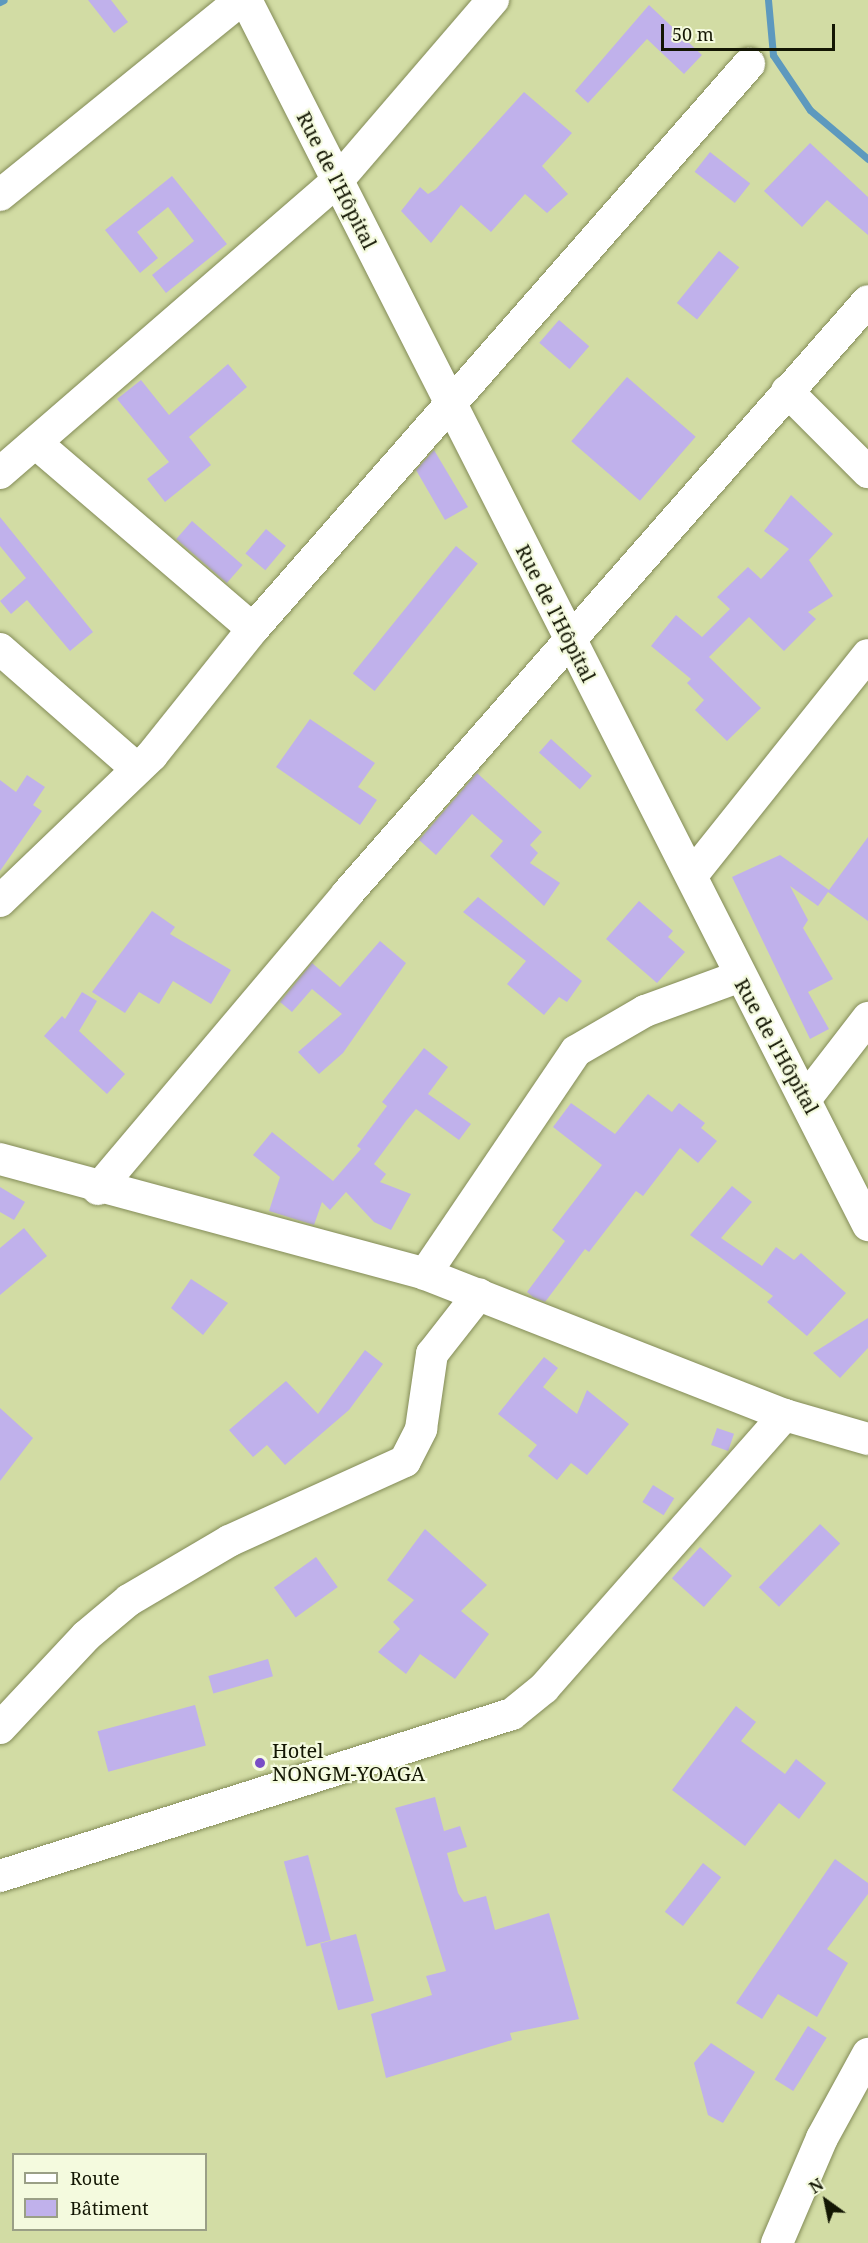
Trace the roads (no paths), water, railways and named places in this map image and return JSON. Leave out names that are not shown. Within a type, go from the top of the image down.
[{"type":"street","points":[[0,195],[241,0]]},
{"type":"street","name":"Rue de l'Hôpital","points":[[246,0],[450,407],[693,874],[738,977],[807,1097],[868,1225]]},
{"type":"street","points":[[0,473],[38,444],[338,180],[493,0]]},
{"type":"street","points":[[0,901],[137,769],[253,629],[749,64]]},
{"type":"street","points":[[98,1189],[347,894],[572,643],[787,391],[868,301]]},
{"type":"street","points":[[787,391],[868,472]]},
{"type":"street","points":[[38,444],[253,629]]},
{"type":"street","points":[[0,649],[137,769]]},
{"type":"street","points":[[693,874],[868,655]]},
{"type":"street","points":[[425,1274],[576,1052],[645,1011],[738,977]]},
{"type":"street","points":[[807,1097],[868,1018]]},
{"type":"street","points":[[0,1159],[98,1189],[425,1274],[785,1415],[868,1439]]},
{"type":"street","points":[[0,1728],[86,1636],[129,1600],[229,1541],[405,1461],[421,1429],[432,1354],[479,1294]]},
{"type":"street","points":[[0,1876],[512,1714],[544,1688],[785,1415]]},
{"type":"street","points":[[777,2243],[822,2138],[868,2054]]},
{"type":"waterway","points":[[0,2],[4,0]]},
{"type":"waterway","points":[[768,0],[773,55],[810,110],[868,159]]},
{"type":"place","name":"Hotel NONGM-YOAGA","points":[[260,1763]]}]
